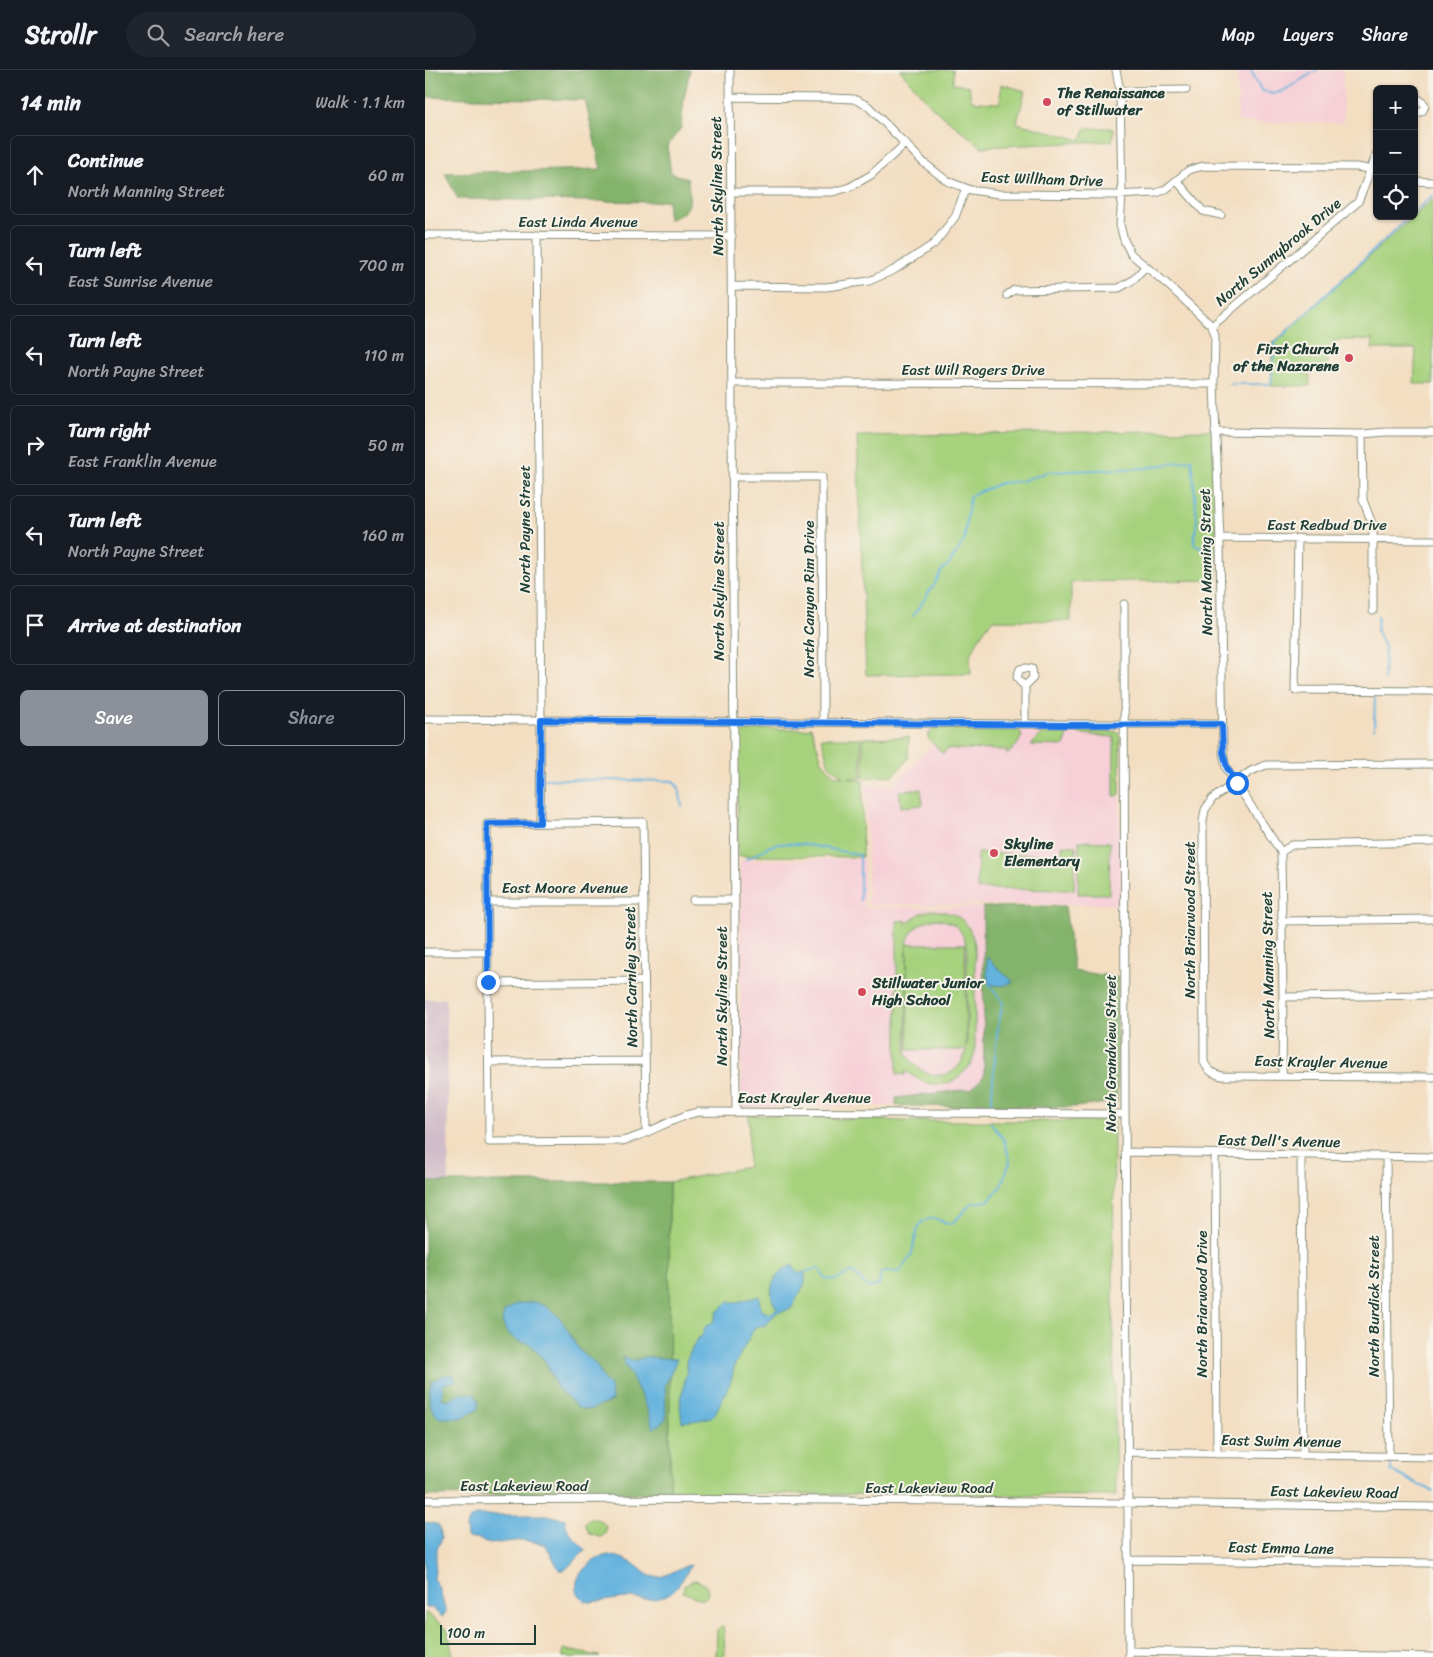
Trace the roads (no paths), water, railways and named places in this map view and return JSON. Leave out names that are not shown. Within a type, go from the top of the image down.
[{"type":"street","name":"North Skyline Street","points":[[730,70],[736,1112]]},
{"type":"street","points":[[1116,70],[1120,91],[1121,225],[1124,240],[1131,254],[1212,326]]},
{"type":"street","points":[[1120,91],[1186,90]]},
{"type":"street","name":"East Willham Drive","points":[[730,97],[854,100],[868,106],[923,162],[947,180],[966,188],[999,194],[1157,193],[1166,189],[1189,170],[1203,166],[1357,167],[1373,170]]},
{"type":"street","points":[[1418,100],[1425,105],[1418,114]]},
{"type":"street","points":[[732,192],[833,192],[850,188],[871,175],[906,144]]},
{"type":"street","name":"North Sunnybrook Drive","points":[[1212,326],[1357,202],[1373,170]]},
{"type":"street","points":[[1177,181],[1203,211],[1221,215]]},
{"type":"street","points":[[1418,181],[1433,182]]},
{"type":"street","points":[[732,286],[826,288],[869,281],[894,270],[934,244],[955,217],[966,188]]},
{"type":"street","name":"East Linda Avenue","points":[[425,235],[731,236]]},
{"type":"street","name":"North Payne Street","points":[[537,235],[541,720],[540,823]]},
{"type":"street","points":[[1007,295],[1015,290],[1119,288],[1133,280],[1145,267]]},
{"type":"street","name":"North Manning Street","points":[[1212,326],[1215,336],[1214,384],[1220,538],[1223,752],[1227,768],[1281,852],[1282,1076]]},
{"type":"street","name":"East Will Rogers Drive","points":[[733,383],[1214,384]]},
{"type":"street","points":[[1215,432],[1362,434],[1433,432]]},
{"type":"street","points":[[1362,434],[1363,500],[1373,526],[1373,611]]},
{"type":"street","name":"North Canyon Rim Drive","points":[[733,477],[822,477],[823,722]]},
{"type":"street","name":"East Redbud Drive","points":[[1220,538],[1433,540]]},
{"type":"street","points":[[1298,538],[1295,690],[1433,690]]},
{"type":"street","name":"North Grandview Street","points":[[1124,604],[1125,1152],[1129,1654]]},
{"type":"street","points":[[1025,686],[1025,724]]},
{"type":"street","points":[[425,719],[1125,725],[1222,724]]},
{"type":"street","name":"North Briarwood Street","points":[[1209,1071],[1204,1062],[1203,821],[1205,810],[1212,800],[1251,771],[1266,765],[1433,764]]},
{"type":"street","name":"North Carnley Street","points":[[540,823],[643,822],[646,1133]]},
{"type":"street","points":[[540,823],[487,824],[489,1062],[645,1061]]},
{"type":"street","points":[[1281,852],[1292,845],[1433,842]]},
{"type":"street","points":[[693,900],[735,900]]},
{"type":"street","name":"East Moore Avenue","points":[[487,902],[643,902]]},
{"type":"street","points":[[1281,921],[1433,919]]},
{"type":"street","points":[[425,952],[488,952]]},
{"type":"street","points":[[488,982],[644,981]]},
{"type":"street","points":[[1283,997],[1433,995]]},
{"type":"street","name":"East Krayler Avenue","points":[[489,1062],[489,1142],[622,1141],[646,1133],[681,1115],[697,1112],[1125,1114]]},
{"type":"street","name":"East Krayler Avenue","points":[[1209,1071],[1215,1075],[1222,1076],[1433,1077]]},
{"type":"street","name":"East Dell's Avenue","points":[[1125,1152],[1433,1157]]},
{"type":"street","name":"North Briarwood Drive","points":[[1215,1154],[1217,1454]]},
{"type":"street","points":[[1301,1155],[1303,1455]]},
{"type":"street","name":"North Burdick Street","points":[[1386,1156],[1389,1456]]},
{"type":"street","name":"East Swim Avenue","points":[[1128,1452],[1433,1457]]},
{"type":"street","name":"East Lakeview Road","points":[[425,1500],[1127,1503],[1433,1507]]},
{"type":"street","name":"East Emma Lane","points":[[1128,1560],[1433,1563]]},
{"type":"street","points":[[1129,1654],[1433,1656]]},
{"type":"water","points":[[987,957],[1013,981],[1002,986],[989,984]]},
{"type":"water","points":[[792,1265],[799,1273],[805,1272],[805,1283],[791,1309],[776,1313],[766,1325],[755,1327],[735,1364],[731,1381],[714,1416],[682,1422],[680,1406],[687,1368],[686,1361],[697,1339],[702,1336],[705,1327],[714,1321],[717,1312],[728,1302],[738,1302],[759,1296],[761,1310],[770,1314],[777,1309],[773,1302],[771,1290],[773,1284],[780,1273]]},
{"type":"water","points":[[535,1302],[552,1310],[562,1321],[579,1349],[592,1360],[604,1380],[611,1387],[612,1401],[589,1410],[579,1408],[557,1388],[546,1362],[530,1344],[516,1340],[506,1331],[502,1321],[504,1312],[516,1304]]},
{"type":"water","points":[[621,1356],[634,1361],[645,1357],[677,1359],[665,1385],[666,1419],[653,1429],[643,1401]]},
{"type":"water","points":[[444,1375],[454,1375],[456,1381],[443,1384],[442,1398],[448,1400],[459,1394],[473,1393],[478,1401],[477,1410],[461,1418],[439,1418],[429,1401],[429,1392],[432,1381]]},
{"type":"water","points":[[477,1515],[547,1515],[565,1519],[567,1529],[586,1550],[565,1570],[559,1570],[544,1544],[523,1540],[490,1544],[477,1538],[471,1539],[467,1537],[466,1528],[470,1519]]},
{"type":"water","points":[[425,1522],[439,1525],[442,1538],[437,1549],[434,1580],[439,1588],[446,1612],[442,1617],[432,1608],[425,1607]]},
{"type":"water","points":[[608,1555],[628,1561],[654,1577],[662,1576],[691,1565],[675,1589],[660,1598],[586,1601],[578,1592],[578,1578],[594,1561]]},
{"type":"waterway","points":[[1251,70],[1261,90],[1273,94],[1283,91],[1317,70]]},
{"type":"waterway","points":[[1418,208],[1433,195]]},
{"type":"waterway","points":[[1228,384],[1271,384],[1275,343],[1406,220]]},
{"type":"waterway","points":[[913,616],[942,570],[949,564],[964,541],[970,496],[1001,483],[1022,481],[1048,472],[1146,468],[1192,460],[1197,520],[1194,544],[1203,548]]},
{"type":"waterway","points":[[1378,617],[1377,632],[1385,649],[1384,680]]},
{"type":"waterway","points":[[1374,729],[1375,694]]},
{"type":"waterway","points":[[544,779],[673,781],[679,788],[682,806]]},
{"type":"waterway","points":[[746,859],[773,845],[787,843],[860,855],[860,900]]},
{"type":"waterway","points":[[989,984],[1003,1002],[997,1033],[991,1105]]},
{"type":"waterway","points":[[805,1272],[818,1268],[826,1279],[836,1280],[852,1272],[869,1288],[879,1285],[881,1272],[899,1272],[911,1256],[918,1228],[923,1221],[931,1218],[952,1224],[972,1203],[988,1201],[1000,1188],[1010,1162],[1004,1140],[991,1123]]},
{"type":"waterway","points":[[1391,1459],[1391,1471],[1433,1491]]},
{"type":"place","name":"The Renaissance of Stillwater","points":[[1047,102]]},
{"type":"place","name":"First Church of the Nazarene","points":[[1349,358]]},
{"type":"place","name":"Skyline Elementary","points":[[994,853]]},
{"type":"place","name":"Stillwater Junior High School","points":[[862,992]]}]
